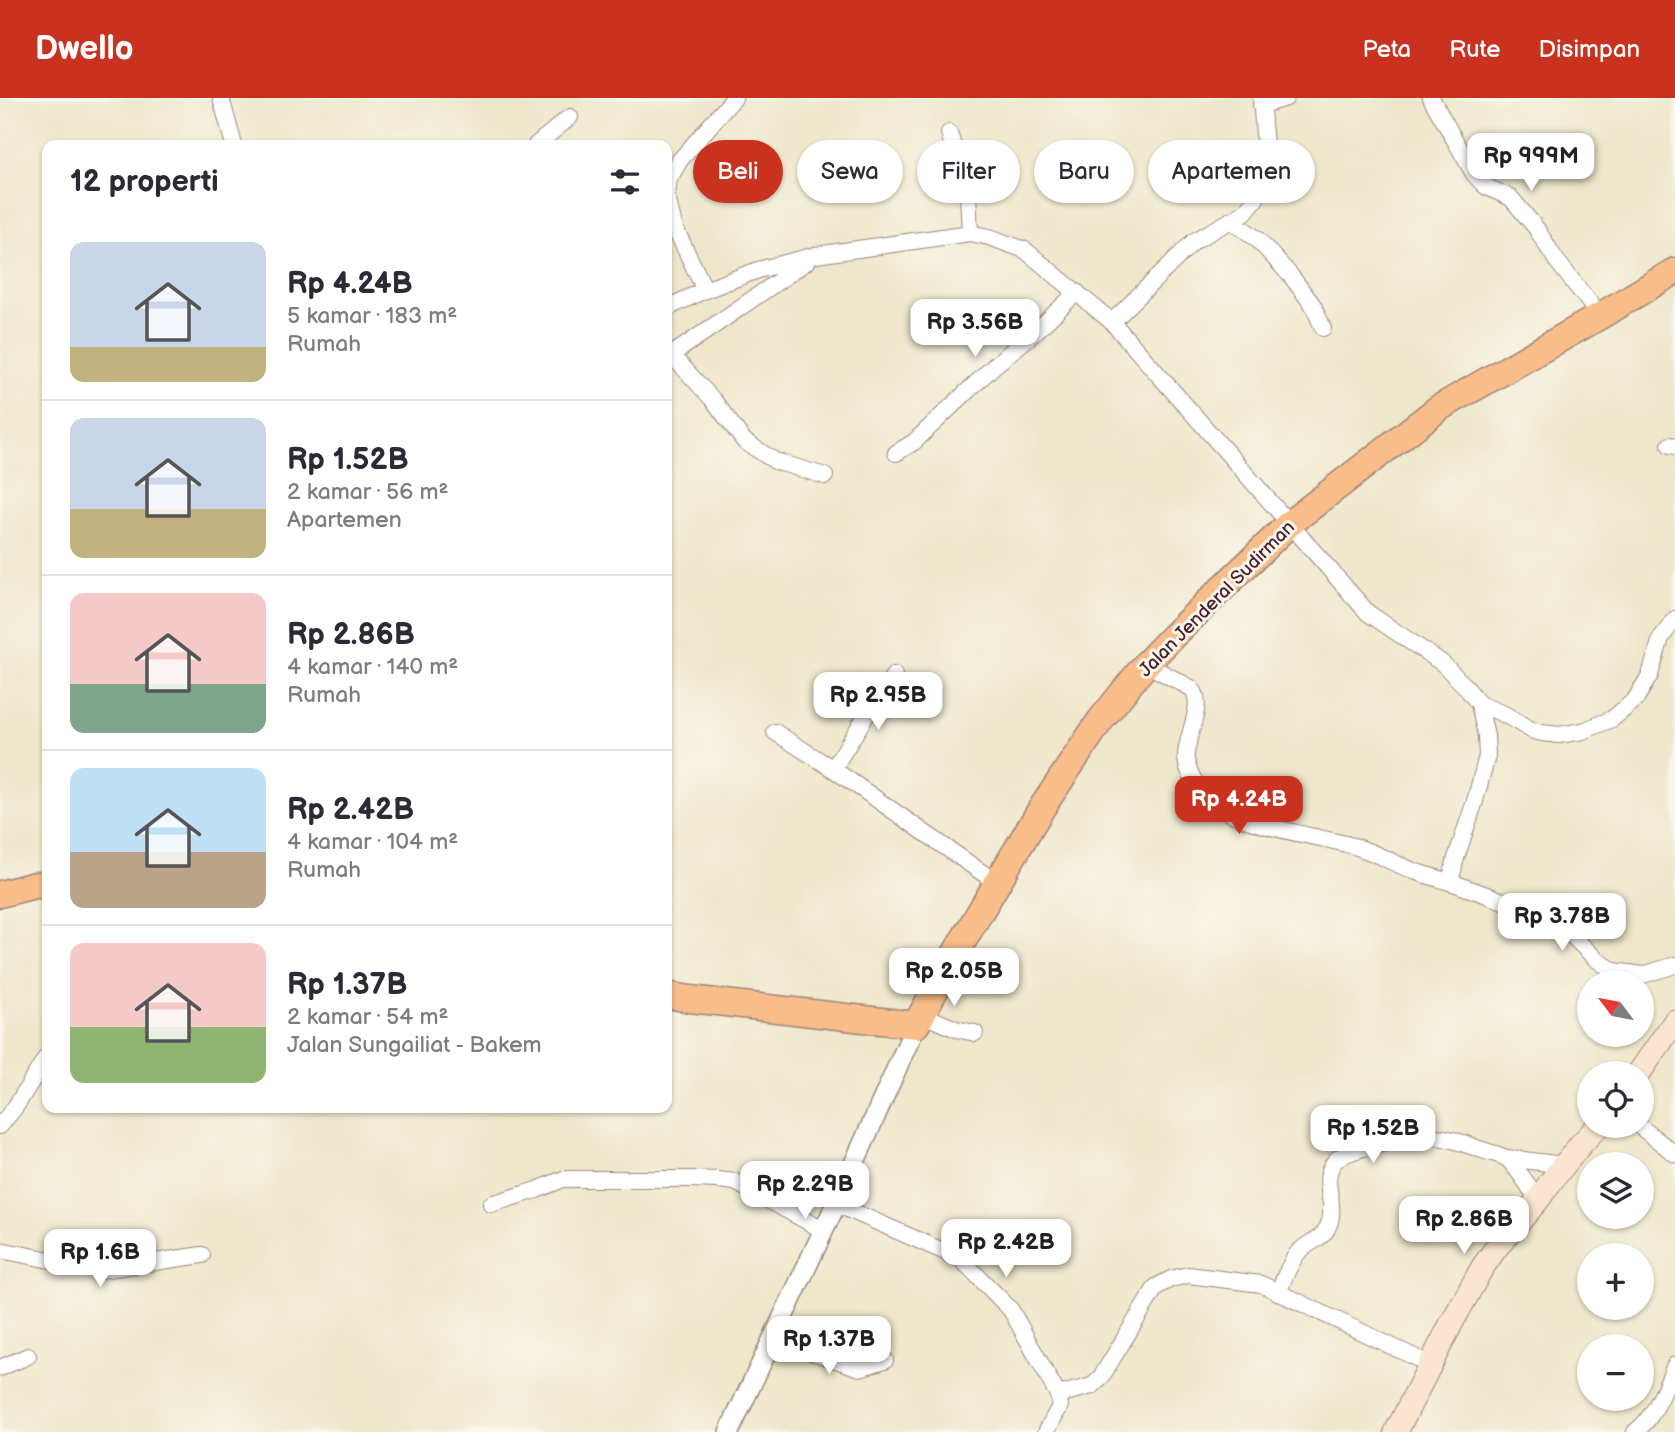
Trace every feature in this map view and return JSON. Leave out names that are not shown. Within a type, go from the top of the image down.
[{"type":"highway","name":"Jalan Jenderal Sudirman","points":[[919,1019],[1041,809],[1100,721],[1146,664],[1174,635],[1289,524],[1439,408],[1675,271]]},
{"type":"highway","points":[[0,894],[42,885]]},
{"type":"highway","points":[[672,995],[919,1019]]},
{"type":"main road","points":[[1647,1061],[1675,1021]]},
{"type":"main road","points":[[1396,1432],[1482,1268],[1587,1138]]},
{"type":"street","points":[[221,98],[233,140]]},
{"type":"street","points":[[672,175],[680,160],[734,98]]},
{"type":"street","points":[[1112,322],[1194,241],[1244,213],[1255,200],[1264,181],[1266,159],[1261,101],[1286,98]]},
{"type":"street","points":[[1431,98],[1474,174],[1485,186],[1511,198],[1601,316]]},
{"type":"street","points":[[542,140],[570,117]]},
{"type":"street","points":[[949,133],[968,194],[970,233]]},
{"type":"street","points":[[672,217],[705,290]]},
{"type":"street","points":[[1231,220],[1257,239],[1291,276],[1313,304],[1323,328]]},
{"type":"street","points":[[672,306],[758,270],[816,255],[970,233],[1025,250],[1112,322],[1368,612],[1442,663],[1479,704],[1487,756],[1450,882]]},
{"type":"street","points":[[672,352],[816,255]]},
{"type":"street","points":[[896,453],[914,442],[1077,292]]},
{"type":"street","points":[[672,358],[714,401],[744,441],[775,461],[825,476]]},
{"type":"street","points":[[1479,704],[1533,731],[1559,734],[1583,732],[1612,719],[1635,700],[1650,675],[1661,638],[1675,619]]},
{"type":"street","points":[[1146,664],[1196,692],[1197,709],[1186,758],[1189,770],[1211,802],[1229,813],[1250,821],[1358,847],[1417,872],[1531,911],[1559,923],[1596,959],[1614,971],[1643,975],[1675,965]]},
{"type":"street","points":[[834,769],[894,675]]},
{"type":"street","points":[[775,732],[834,769],[998,883]]},
{"type":"street","points":[[729,1432],[919,1019],[975,1034]]},
{"type":"street","points":[[0,1126],[42,1064]]},
{"type":"street","points":[[1278,1292],[1298,1252],[1316,1241],[1330,1223],[1327,1177],[1335,1161],[1342,1155],[1415,1138],[1437,1137],[1507,1158],[1564,1165]]},
{"type":"street","points":[[1654,1137],[1675,1154]]},
{"type":"street","points":[[1507,1158],[1538,1200]]},
{"type":"street","points":[[491,1204],[563,1179],[691,1179],[735,1182],[823,1230]]},
{"type":"street","points":[[836,1204],[961,1259],[1011,1310],[1058,1395],[1060,1406],[1046,1432]]},
{"type":"street","points":[[0,1250],[101,1270],[202,1255]]},
{"type":"street","points":[[1058,1395],[1092,1386],[1100,1379],[1156,1287],[1171,1279],[1188,1275],[1261,1284],[1431,1365]]},
{"type":"street","points":[[773,1339],[860,1367],[885,1360]]},
{"type":"street","points":[[0,1368],[28,1356]]},
{"type":"street","points":[[1635,1432],[1645,1424],[1658,1404],[1675,1365]]}]
